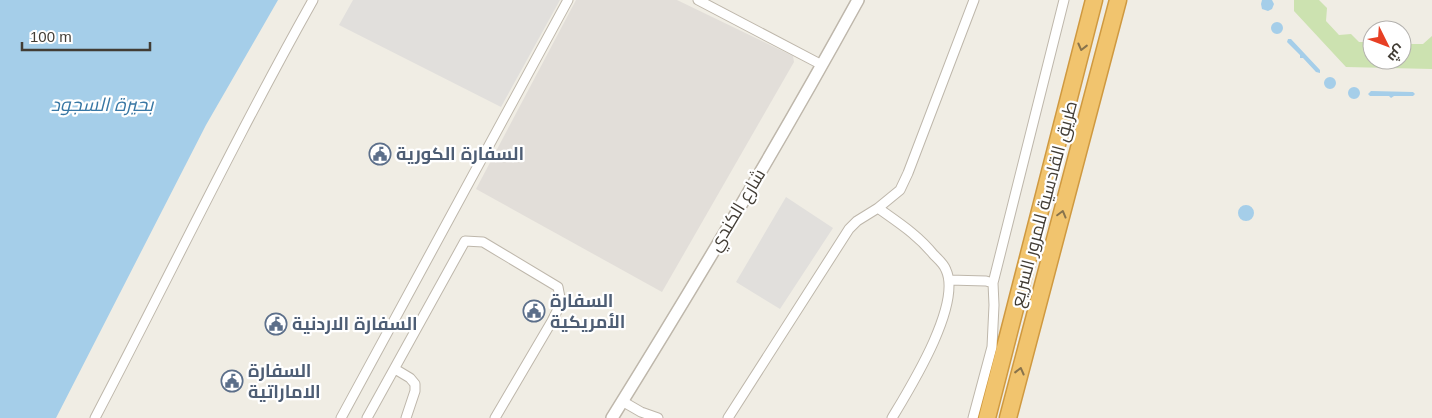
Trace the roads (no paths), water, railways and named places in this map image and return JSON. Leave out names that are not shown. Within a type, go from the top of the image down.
[{"type":"highway","name":"طريق القادسية للمرور السريع","points":[[986,418],[1094,0]]},
{"type":"highway","name":"طريق القادسية للمرور السريع","points":[[1008,418],[1118,0]]},
{"type":"highway","points":[[1100,72],[1124,0]]},
{"type":"street","points":[[96,418],[217,180],[313,0]]},
{"type":"street","points":[[341,418],[568,0]]},
{"type":"street","points":[[698,0],[822,65]]},
{"type":"street","name":"شارع الكندي","points":[[612,418],[725,233],[858,0]]},
{"type":"street","points":[[728,418],[849,229],[900,190],[974,0]]},
{"type":"street","points":[[973,418],[992,347],[993,283],[1064,0]]},
{"type":"street","points":[[878,208],[922,240],[946,268],[949,280],[944,315],[935,338],[920,371],[892,418]]},
{"type":"street","points":[[367,418],[465,241],[483,242],[558,287],[561,303],[495,418]]},
{"type":"street","points":[[949,280],[986,281],[993,283]]},
{"type":"street","points":[[394,369],[410,378],[415,384],[415,391],[406,418]]},
{"type":"street","points":[[622,401],[644,415],[658,418]]},
{"type":"water","name":"بحيرة السجود","points":[[0,0],[278,0],[206,125],[56,418],[0,418]]},
{"type":"water","points":[[1262,0],[1272,0],[1274,4],[1272,9],[1268,11],[1262,9]]},
{"type":"water","points":[[1277,22],[1283,28],[1277,34],[1271,28]]},
{"type":"water","points":[[1288,39],[1291,39],[1320,70],[1320,73],[1316,72],[1303,58],[1300,58],[1300,55],[1287,42]]},
{"type":"water","points":[[1330,77],[1336,83],[1330,89],[1324,83]]},
{"type":"water","points":[[1354,87],[1360,93],[1354,99],[1348,93]]},
{"type":"water","points":[[1371,91],[1413,92],[1415,94],[1413,96],[1394,96],[1391,98],[1389,96],[1370,96],[1368,94]]},
{"type":"water","points":[[1246,205],[1252,207],[1254,213],[1252,219],[1246,221],[1240,219],[1238,213],[1240,207]]},
{"type":"place","name":"السفارة الكورية","points":[[380,154]]},
{"type":"place","name":"السفارة الأمريكية","points":[[534,311]]},
{"type":"place","name":"السفارة الاردنية","points":[[276,324]]},
{"type":"place","name":"السفارة الاماراتية","points":[[232,381]]}]
